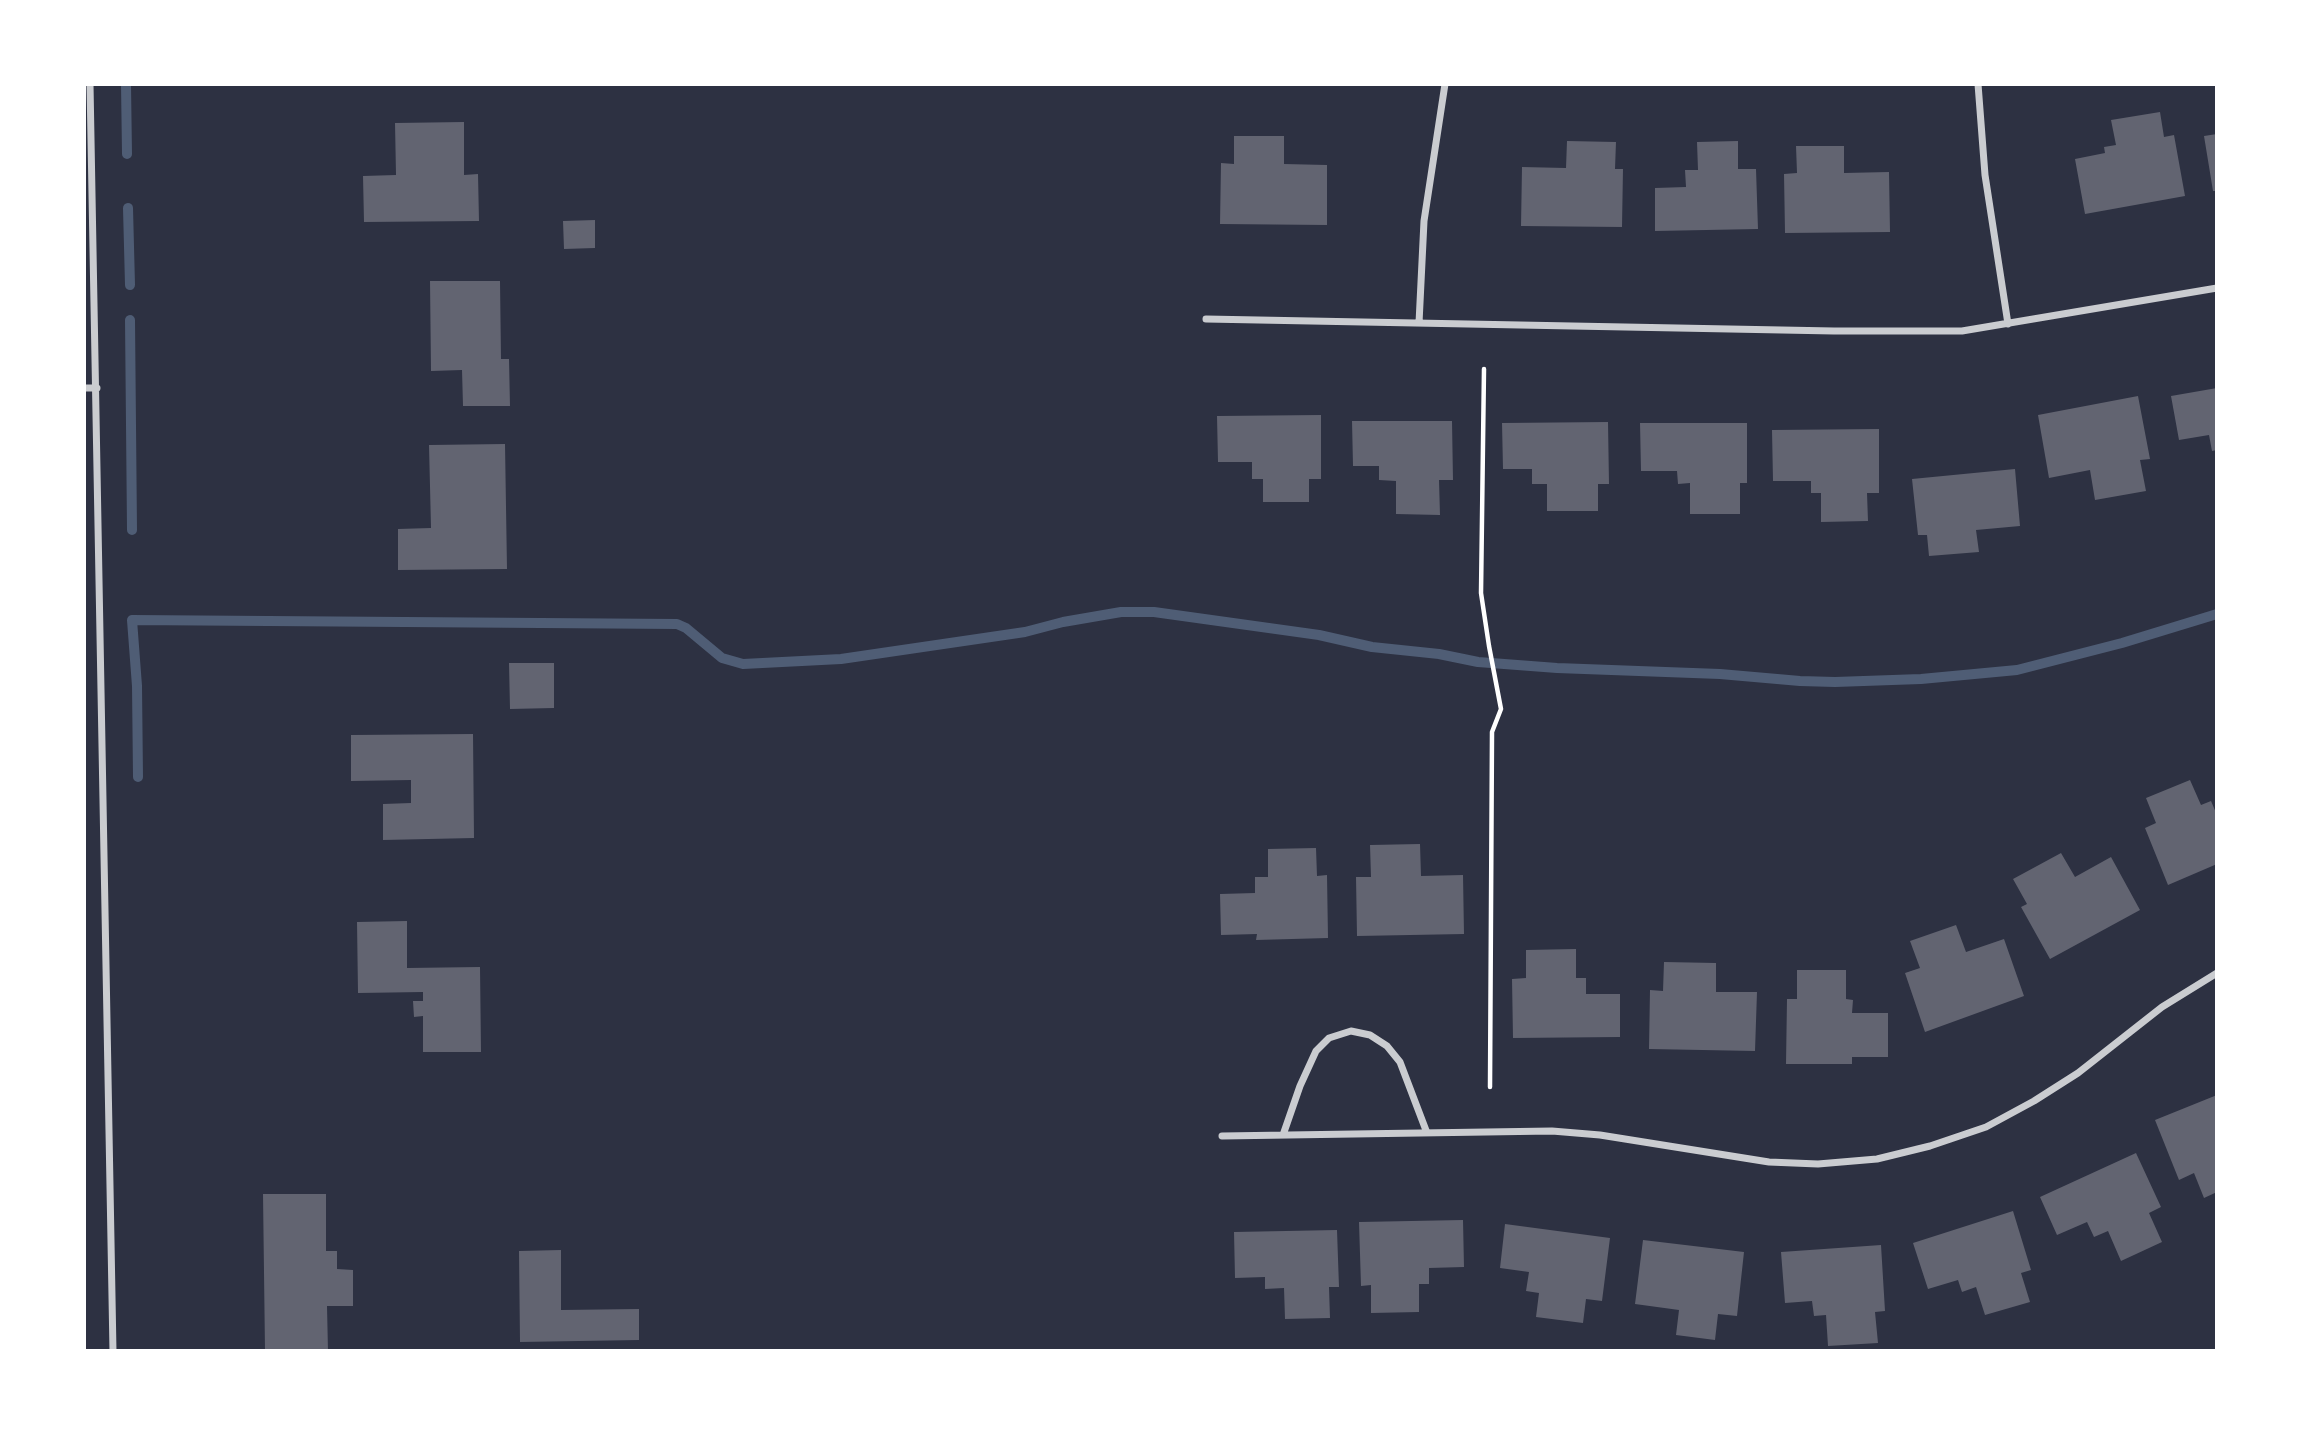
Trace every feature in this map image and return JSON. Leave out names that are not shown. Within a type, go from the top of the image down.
[{"type":"street","points":[[90,84],[113,1351]]},
{"type":"street","points":[[1419,323],[1424,221],[1446,84]]},
{"type":"street","points":[[1978,84],[1985,176],[2008,324]]},
{"type":"street","points":[[1206,319],[1962,331],[2217,288]]},
{"type":"street","points":[[84,388],[97,388]]},
{"type":"street","points":[[1222,1136],[1552,1131],[1588,1134],[1769,1162],[1818,1164],[1877,1159],[1930,1146],[1986,1127],[2034,1101],[2078,1073],[2162,1007],[2217,973]]},
{"type":"street","points":[[1283,1135],[1316,1051],[1329,1038],[1351,1031],[1370,1035],[1387,1046],[1400,1062],[1427,1133]]},
{"type":"path","points":[[1484,369],[1481,593],[1501,709],[1492,732],[1490,1087]]},
{"type":"building","points":[[2160,112],[2164,137],[2174,135],[2185,196],[2085,214],[2075,159],[2105,153],[2104,147],[2116,145],[2111,120]]},
{"type":"building","points":[[464,122],[464,175],[478,174],[479,221],[364,222],[363,176],[396,175],[395,123]]},
{"type":"building","points":[[2217,134],[2217,191],[2213,191],[2204,136]]},
{"type":"building","points":[[1234,136],[1284,136],[1284,164],[1327,165],[1327,225],[1220,224],[1221,163],[1234,164]]},
{"type":"building","points":[[1567,141],[1616,142],[1615,169],[1623,169],[1622,227],[1521,226],[1522,167],[1566,168]]},
{"type":"building","points":[[1738,141],[1738,169],[1756,169],[1758,229],[1655,231],[1655,188],[1686,187],[1685,170],[1698,170],[1697,142]]},
{"type":"building","points":[[1796,146],[1844,146],[1844,173],[1889,172],[1890,232],[1785,233],[1784,174],[1797,173]]},
{"type":"building","points":[[595,220],[595,248],[564,249],[563,221]]},
{"type":"building","points":[[430,281],[500,281],[501,359],[509,359],[510,406],[463,406],[462,370],[431,371]]},
{"type":"building","points":[[2217,388],[2217,450],[2212,451],[2209,435],[2179,440],[2171,396]]},
{"type":"building","points":[[2138,396],[2150,459],[2140,460],[2146,491],[2095,500],[2090,470],[2049,478],[2038,415]]},
{"type":"building","points":[[1321,415],[1321,479],[1309,479],[1309,502],[1263,502],[1263,479],[1252,479],[1252,462],[1218,462],[1217,416]]},
{"type":"building","points":[[1352,421],[1452,421],[1453,480],[1439,480],[1440,515],[1396,514],[1396,481],[1379,480],[1379,466],[1353,466]]},
{"type":"building","points":[[1608,422],[1609,484],[1598,484],[1598,511],[1547,511],[1547,484],[1532,484],[1532,469],[1503,469],[1502,423]]},
{"type":"building","points":[[1640,423],[1747,423],[1747,483],[1740,483],[1740,514],[1690,514],[1690,483],[1678,484],[1677,471],[1641,471]]},
{"type":"building","points":[[1879,429],[1879,493],[1867,493],[1868,521],[1821,522],[1821,493],[1811,493],[1811,481],[1773,481],[1772,430]]},
{"type":"building","points":[[505,444],[507,569],[398,570],[398,529],[431,528],[429,445]]},
{"type":"building","points":[[2015,469],[2020,526],[1976,530],[1979,552],[1929,556],[1927,535],[1918,535],[1912,479]]},
{"type":"building","points":[[509,663],[554,663],[554,708],[510,709]]},
{"type":"building","points":[[473,734],[474,838],[383,840],[383,804],[411,803],[411,780],[351,781],[351,735]]},
{"type":"building","points":[[2190,780],[2201,805],[2211,801],[2217,815],[2217,864],[2168,885],[2145,828],[2156,823],[2146,798]]},
{"type":"building","points":[[1420,844],[1421,876],[1463,875],[1464,934],[1357,936],[1356,877],[1371,877],[1370,845]]},
{"type":"building","points":[[1316,848],[1317,876],[1327,875],[1328,938],[1256,940],[1257,934],[1221,935],[1220,894],[1255,893],[1255,877],[1268,877],[1268,849]]},
{"type":"building","points":[[2061,853],[2075,877],[2111,857],[2140,910],[2050,959],[2021,907],[2027,904],[2013,879]]},
{"type":"building","points":[[407,921],[407,968],[480,967],[481,1052],[423,1052],[423,1016],[414,1017],[413,1001],[423,1001],[423,992],[358,993],[357,922]]},
{"type":"building","points":[[1956,925],[1966,952],[2004,939],[2024,996],[1925,1032],[1905,973],[1920,968],[1910,941]]},
{"type":"building","points":[[1576,949],[1576,978],[1586,978],[1586,994],[1620,994],[1620,1037],[1513,1038],[1512,979],[1526,978],[1526,950]]},
{"type":"building","points":[[1664,962],[1716,963],[1716,992],[1757,992],[1755,1051],[1649,1049],[1650,990],[1663,991]]},
{"type":"building","points":[[1797,970],[1846,970],[1846,999],[1853,1000],[1852,1013],[1888,1013],[1888,1057],[1852,1057],[1852,1064],[1786,1064],[1787,999],[1797,999]]},
{"type":"building","points":[[2217,1095],[2217,1192],[2204,1198],[2194,1173],[2179,1180],[2155,1120]]},
{"type":"building","points":[[2136,1153],[2161,1207],[2149,1213],[2162,1242],[2121,1261],[2108,1231],[2094,1237],[2087,1222],[2057,1235],[2040,1197]]},
{"type":"building","points":[[263,1194],[326,1194],[326,1251],[337,1251],[337,1269],[353,1270],[353,1306],[327,1306],[328,1351],[265,1351]]},
{"type":"building","points":[[2013,1211],[2031,1270],[2021,1273],[2030,1302],[1985,1315],[1976,1287],[1962,1292],[1958,1280],[1928,1289],[1913,1243]]},
{"type":"building","points":[[1463,1220],[1464,1267],[1429,1268],[1429,1284],[1419,1284],[1419,1312],[1371,1313],[1371,1285],[1361,1286],[1359,1222]]},
{"type":"building","points":[[1505,1224],[1610,1238],[1602,1301],[1586,1299],[1583,1323],[1536,1317],[1539,1293],[1526,1291],[1529,1272],[1500,1268]]},
{"type":"building","points":[[1337,1230],[1339,1287],[1329,1287],[1330,1318],[1285,1319],[1284,1288],[1265,1289],[1265,1277],[1235,1278],[1234,1232]]},
{"type":"building","points":[[1643,1240],[1744,1252],[1737,1316],[1718,1314],[1715,1340],[1676,1335],[1679,1310],[1635,1304]]},
{"type":"building","points":[[1881,1245],[1885,1311],[1875,1312],[1878,1343],[1828,1346],[1826,1315],[1814,1316],[1812,1301],[1785,1303],[1781,1252]]},
{"type":"building","points":[[561,1250],[561,1310],[639,1309],[639,1340],[520,1342],[519,1251]]},
{"type":"waterway","points":[[126,84],[127,154]]},
{"type":"waterway","points":[[128,208],[130,285]]},
{"type":"waterway","points":[[130,320],[132,530]]},
{"type":"waterway","points":[[138,777],[137,686],[132,620],[677,624],[686,628],[722,658],[743,664],[841,659],[1025,632],[1121,612],[1154,612],[1319,635],[1372,647],[1439,654],[1478,662],[1835,682],[1921,679],[2017,670],[2122,643],[2217,614]]}]
